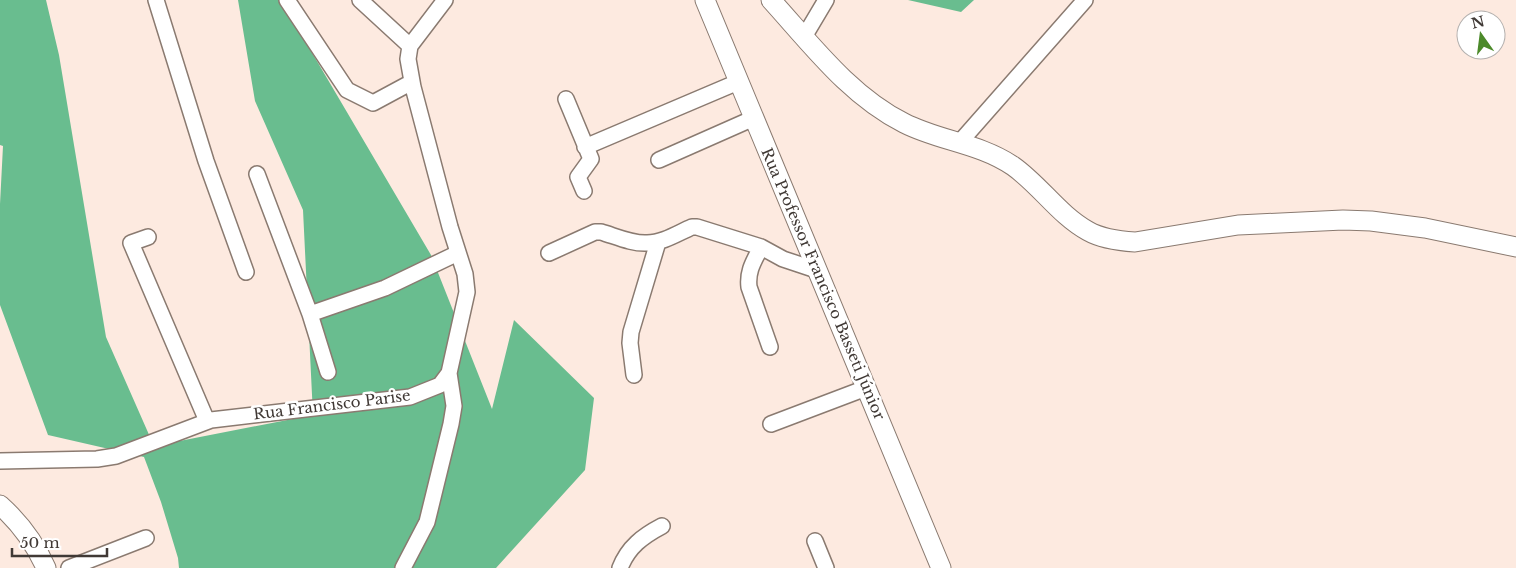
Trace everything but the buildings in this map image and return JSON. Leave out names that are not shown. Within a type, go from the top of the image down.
[{"type":"main road","name":"Rua Professor Francisco Basseti Júnior","points":[[704,0],[940,568]]},
{"type":"main road","points":[[771,0],[847,82],[875,107],[912,127],[960,142],[998,157],[1025,175],[1066,214],[1088,231],[1118,241],[1143,241],[1255,223],[1343,220],[1371,221],[1425,228],[1516,246]]},
{"type":"main road","points":[[0,505],[19,522],[39,552],[46,568]]},
{"type":"street","points":[[156,0],[206,161],[246,272]]},
{"type":"street","points":[[287,0],[347,90],[373,102],[412,82]]},
{"type":"street","points":[[360,0],[410,46]]},
{"type":"street","points":[[403,568],[427,522],[452,424],[454,406],[449,373],[467,292],[465,274],[450,227],[412,82],[408,59],[410,46],[445,0]]},
{"type":"street","points":[[804,37],[826,0]]},
{"type":"street","points":[[960,142],[1085,0]]},
{"type":"street","points":[[585,147],[738,82]]},
{"type":"street","points":[[566,99],[591,159],[578,177],[584,191]]},
{"type":"street","points":[[659,160],[754,118]]},
{"type":"street","points":[[258,174],[310,314],[328,372]]},
{"type":"street","points":[[549,253],[595,232],[639,243],[658,242],[692,226],[761,247],[783,259],[816,270]]},
{"type":"street","points":[[148,237],[131,243],[206,421]]},
{"type":"street","points":[[634,376],[630,343],[631,332],[658,242]]},
{"type":"street","points":[[761,247],[749,271],[748,279],[770,347]]},
{"type":"street","points":[[310,314],[385,288],[458,253]]},
{"type":"street","name":"Rua Francisco Parise","points":[[0,461],[97,459],[116,456],[206,421],[410,397],[440,385],[449,373]]},
{"type":"street","points":[[771,424],[866,388]]},
{"type":"street","points":[[620,568],[630,548],[640,538],[662,526]]},
{"type":"street","points":[[69,568],[146,538]]},
{"type":"street","points":[[815,541],[826,568]]},
{"type":"green space","points":[[0,0],[46,0],[59,55],[106,337],[154,446],[313,415],[303,210],[255,101],[238,0],[281,0],[431,255],[492,409],[514,320],[594,398],[585,470],[496,568],[179,568],[178,558],[161,502],[144,457],[48,435],[0,305],[0,204],[3,146],[0,145]]},
{"type":"green space","points":[[908,0],[974,0],[961,12]]}]
